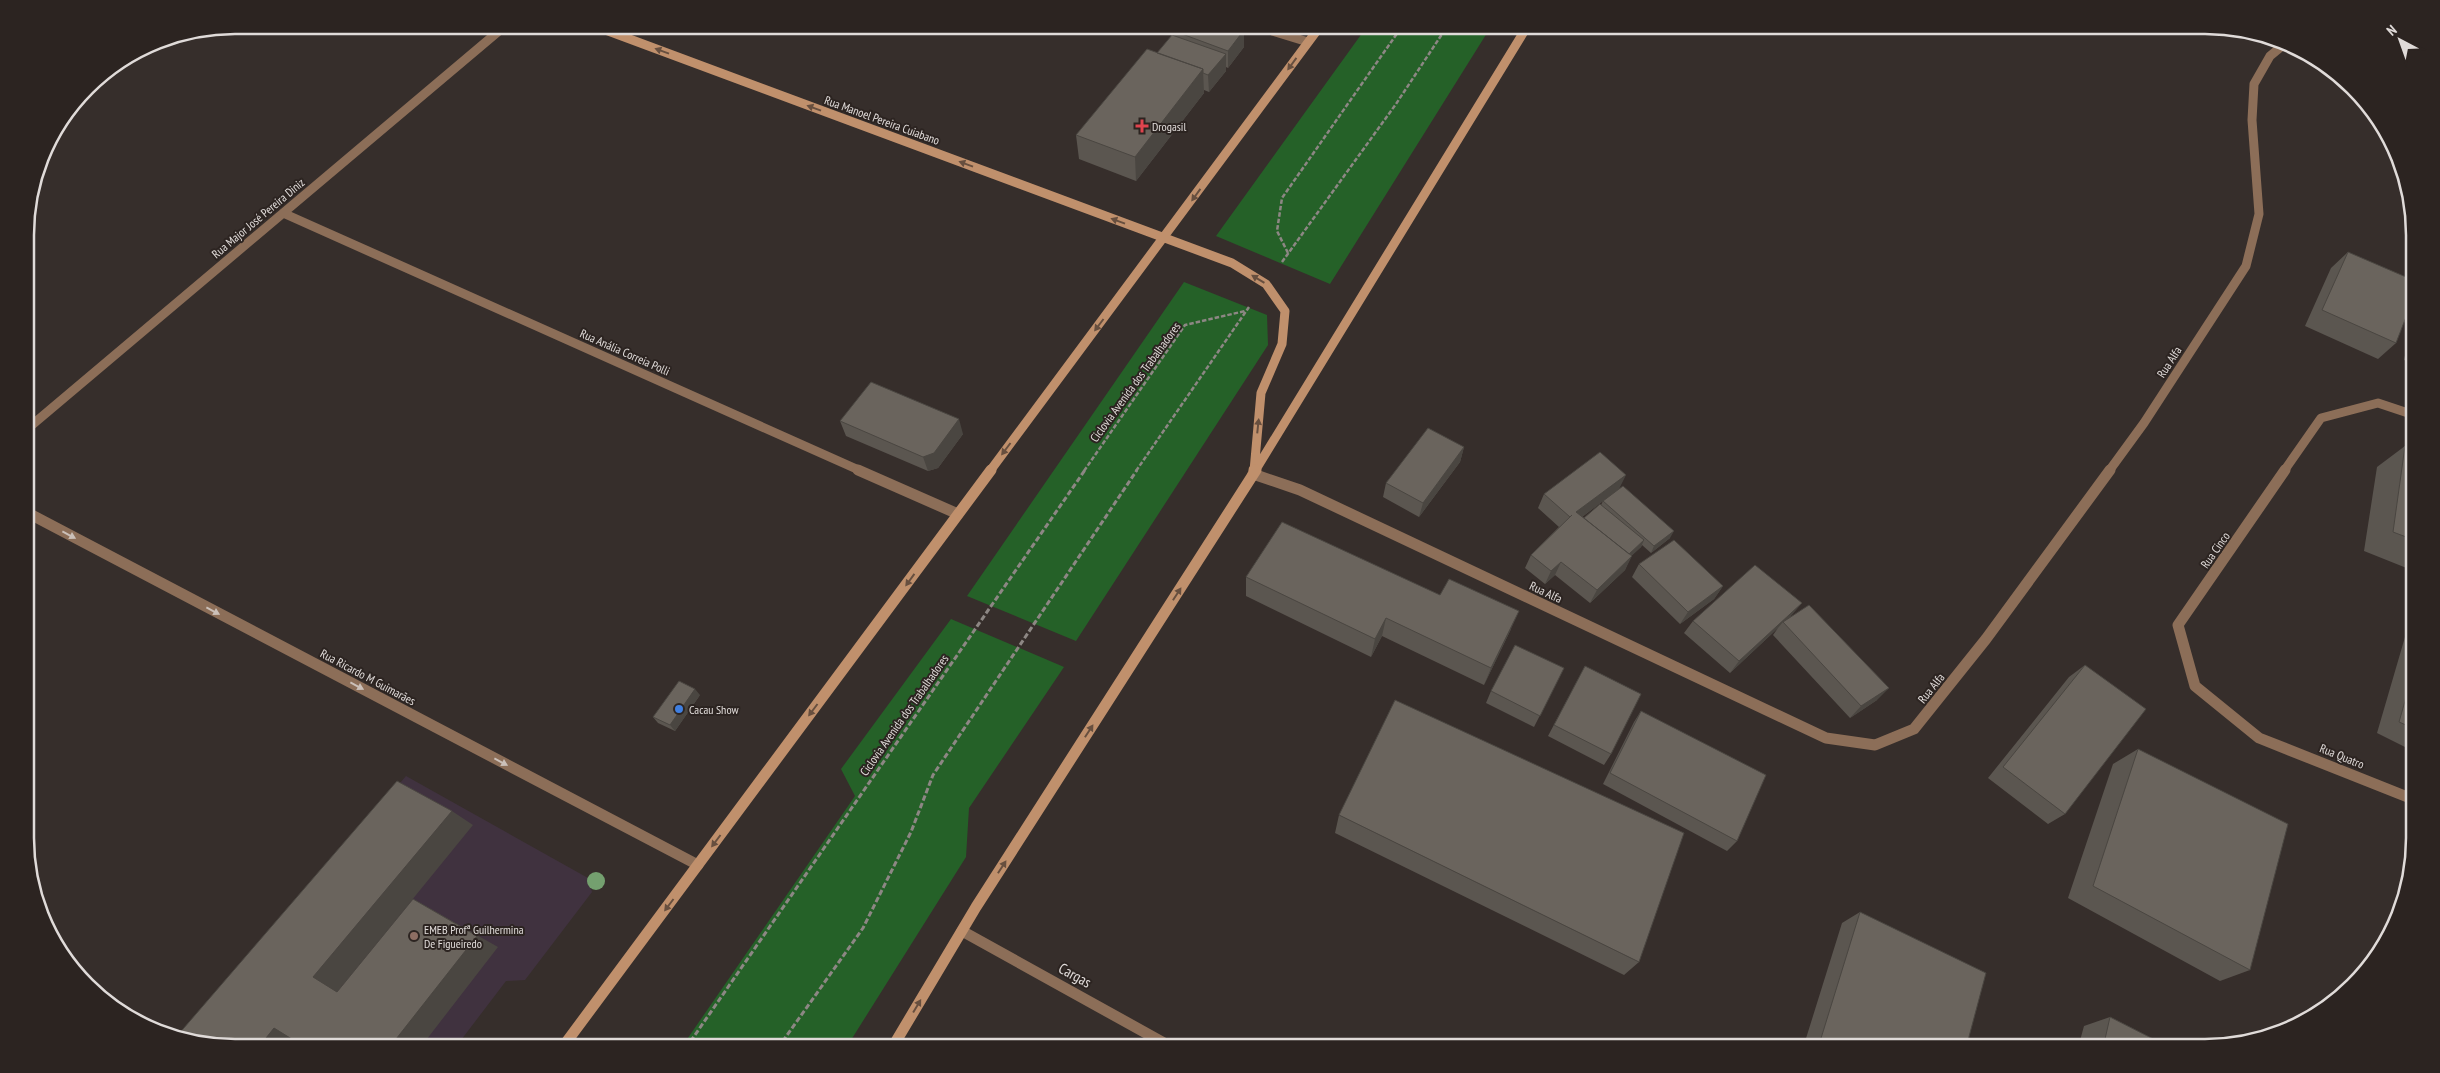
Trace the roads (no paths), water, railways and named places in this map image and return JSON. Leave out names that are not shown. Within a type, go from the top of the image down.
[{"type":"main road","name":"Rua Manoel Pereira Cuiabano","points":[[616,34],[1164,238],[1240,268],[1266,284],[1285,311],[1282,344],[1261,393],[1253,474]]},
{"type":"main road","points":[[569,1039],[1314,34]]},
{"type":"main road","points":[[897,1039],[962,931],[1253,474],[1522,34]]},
{"type":"street","name":"Rua Major José Pereira Diniz","points":[[34,423],[495,34]]},
{"type":"street","points":[[1282,34],[1308,42]]},
{"type":"street","name":"Rua Alfa","points":[[1253,474],[1309,494],[1826,738],[1875,745],[1914,729],[1986,639],[2144,423],[2246,266],[2259,214],[2252,120],[2254,84],[2270,56],[2280,48]]},
{"type":"street","name":"Rua Anália Correia Polli","points":[[283,213],[958,514]]},
{"type":"street","name":"Rua Cinco","points":[[2259,738],[2195,686],[2178,625],[2321,418],[2378,403],[2406,413]]},
{"type":"street","name":"Rua Ricardo M Guimarães","points":[[34,516],[698,865]]},
{"type":"street","name":"Rua Quatro","points":[[2259,738],[2406,796]]},
{"type":"street","name":"Cargas","points":[[962,931],[1157,1039]]},
{"type":"place","name":"Drogasil","points":[[1142,126]]},
{"type":"place","name":"Cacau Show","points":[[679,709]]},
{"type":"place","name":"EMEB Profª Guilhermina De Figueiredo","points":[[414,936]]}]
